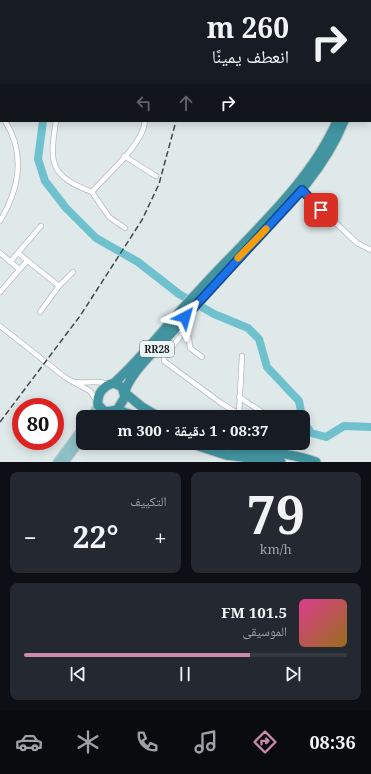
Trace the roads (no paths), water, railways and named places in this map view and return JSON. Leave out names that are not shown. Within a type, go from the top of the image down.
[{"type":"highway","name":"RR28","points":[[299,188],[325,146],[337,122]]},
{"type":"highway","name":"RR28","points":[[98,404],[99,394],[131,367],[299,188],[327,156],[344,122]]},
{"type":"highway","name":"RR28","points":[[114,410],[124,401],[125,392],[135,373],[180,330],[189,306]]},
{"type":"highway","points":[[111,384],[122,387],[125,392],[147,410]]},
{"type":"highway","points":[[98,404],[102,410]]},
{"type":"highway","points":[[211,450],[226,455],[263,461],[281,462]]},
{"type":"highway","points":[[251,450],[291,455],[316,462]]},
{"type":"main road","name":"RR28","points":[[95,410],[98,404]]},
{"type":"main road","points":[[57,462],[76,436]]},
{"type":"main road","points":[[65,462],[76,447]]},
{"type":"street","points":[[0,221],[10,203],[15,187],[19,156],[15,142],[5,122]]},
{"type":"street","points":[[56,122],[52,155],[56,169],[65,179],[92,192],[109,217],[125,228]]},
{"type":"street","points":[[92,192],[140,136],[145,122]]},
{"type":"street","points":[[124,156],[156,176]]},
{"type":"street","points":[[299,188],[357,243],[371,250]]},
{"type":"street","points":[[10,262],[41,226]]},
{"type":"street","points":[[18,253],[59,286]]},
{"type":"street","points":[[0,254],[19,269]]},
{"type":"street","points":[[0,292],[27,260]]},
{"type":"street","points":[[40,312],[59,286],[73,272]]},
{"type":"street","points":[[0,326],[70,381],[93,394],[98,404]]},
{"type":"street","points":[[202,357],[190,348],[189,338],[180,330],[164,357],[164,361],[232,410]]},
{"type":"street","points":[[239,410],[242,356]]},
{"type":"street","points":[[70,381],[86,384],[104,382],[111,384]]},
{"type":"street","points":[[239,397],[260,410]]},
{"type":"waterway","points":[[43,122],[38,159],[45,181],[66,208],[96,238],[138,262],[179,294],[214,314],[248,328],[259,339],[267,367],[299,401],[301,410]]},
{"type":"waterway","points":[[310,432],[326,437],[344,426],[371,427]]},
{"type":"railway","points":[[0,422],[80,316],[142,220],[159,184],[176,122]]}]
